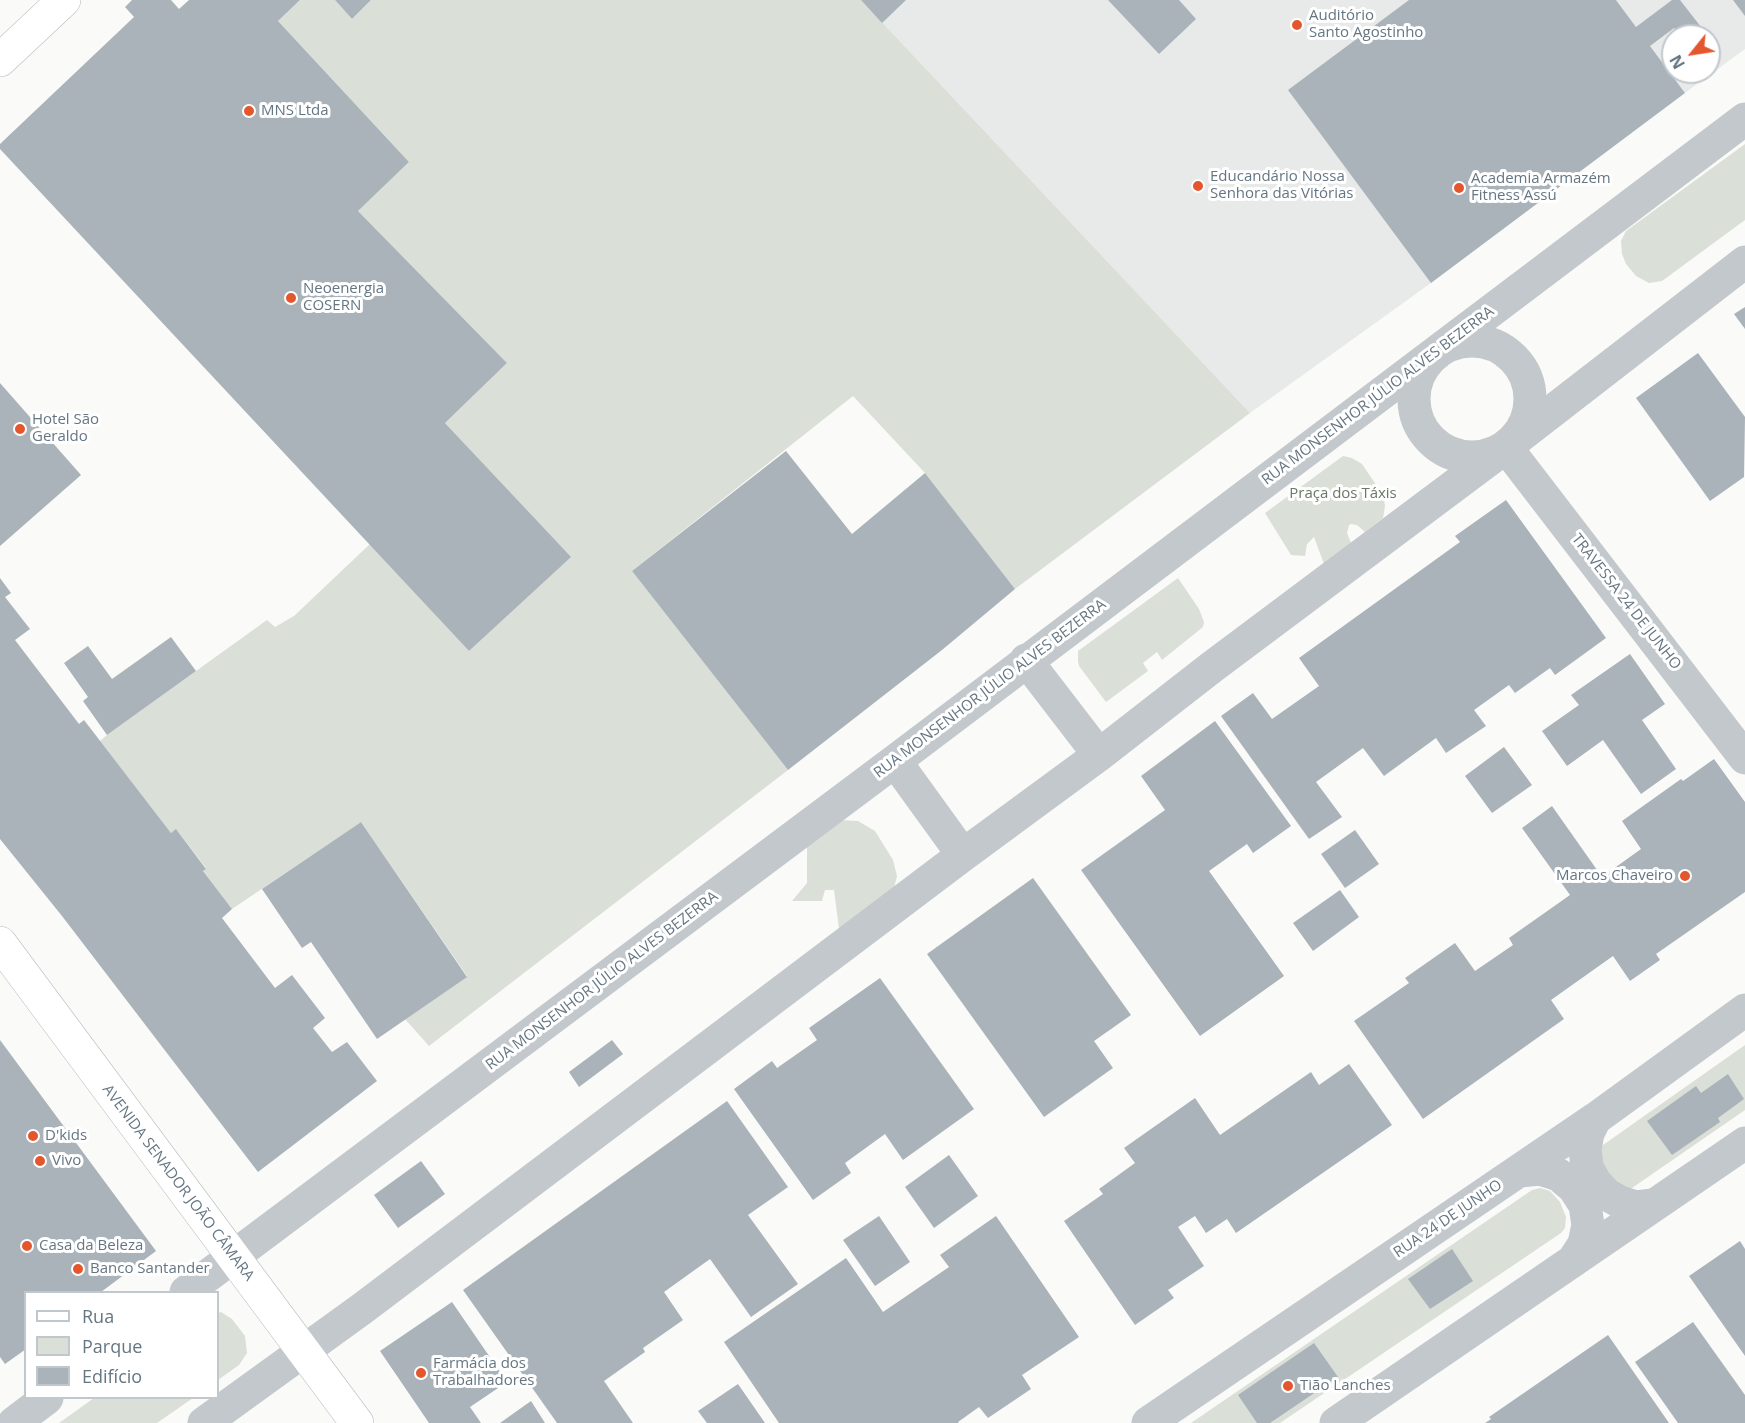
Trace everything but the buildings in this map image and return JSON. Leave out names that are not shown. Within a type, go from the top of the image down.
[{"type":"main road","points":[[0,60],[64,0]]},
{"type":"main road","name":"AVENIDA SENADOR JOÃO CÂMARA","points":[[0,943],[357,1423]]},
{"type":"street","name":"RUA MONSENHOR JÚLIO ALVES BEZERRA","points":[[189,1291],[1745,119]]},
{"type":"street","points":[[204,1423],[1099,755],[1212,667],[1506,447],[1745,262]]},
{"type":"street","points":[[1466,341],[1484,342],[1499,348],[1513,358],[1523,372],[1529,387],[1530,404],[1526,421],[1518,435],[1506,447],[1491,455],[1475,459],[1458,457],[1442,450],[1429,439],[1418,423],[1414,404],[1415,385],[1422,367],[1436,353],[1450,345],[1466,341]]},
{"type":"street","name":"TRAVESSA 24 DE JUNHO","points":[[1506,447],[1745,758]]},
{"type":"street","points":[[1026,660],[1099,755]]},
{"type":"street","points":[[894,761],[963,855]]},
{"type":"street","name":"RUA 24 DE JUNHO","points":[[1148,1423],[1595,1119],[1745,1010]]},
{"type":"street","points":[[1595,1119],[1588,1133],[1585,1150],[1587,1167],[1595,1182],[1606,1194],[1620,1202],[1636,1207],[1653,1205]]},
{"type":"street","points":[[1336,1423],[1745,1143]]},
{"type":"street","points":[[1519,1171],[1540,1169],[1558,1175],[1574,1188],[1585,1205],[1588,1225],[1584,1244],[1574,1262]]},
{"type":"street","points":[[14,1423],[46,1399]]},
{"type":"shaded area","name":"Educandário Nossa Senhora das Vitórias","points":[[861,0],[1409,0],[1431,283],[1250,413]]},
{"type":"shaded area","points":[[1616,0],[1745,0],[1745,49],[1721,67],[1721,24],[1661,24],[1661,61]]},
{"type":"shaded area","points":[[1678,84],[1697,84],[1685,93]]},
{"type":"green space","points":[[300,0],[335,0],[352,19],[371,0],[861,0],[1250,413],[1015,589],[925,473],[853,396],[632,571],[788,770],[429,1046],[405,1019],[467,976],[361,822],[232,909],[203,871],[206,868],[177,830],[171,833],[100,741],[267,620],[275,627],[294,616],[370,544],[469,651],[570,557],[445,423],[507,363],[358,211],[409,162],[278,21]]},
{"type":"green space","points":[[1745,144],[1745,220],[1662,281],[1649,283],[1636,276],[1626,264],[1622,254],[1621,241],[1626,231]]},
{"type":"green space","name":"Praça dos Táxis","points":[[1343,456],[1362,464],[1383,495],[1385,506],[1383,518],[1365,532],[1357,525],[1349,525],[1347,533],[1351,543],[1324,564],[1314,537],[1307,544],[1305,556],[1291,555],[1265,513]]},
{"type":"green space","points":[[1178,578],[1199,609],[1204,622],[1203,627],[1162,660],[1157,652],[1143,663],[1148,671],[1106,702],[1079,666],[1078,651]]},
{"type":"green space","points":[[841,820],[858,821],[875,831],[893,860],[897,876],[894,888],[839,929],[834,890],[825,890],[822,901],[792,901],[807,883],[807,843]]},
{"type":"green space","points":[[1745,1045],[1745,1110],[1632,1188],[1623,1188],[1604,1175],[1599,1152],[1603,1145]]},
{"type":"green space","points":[[1540,1188],[1550,1191],[1560,1202],[1566,1217],[1565,1228],[1561,1233],[1280,1423],[1191,1423],[1532,1190]]},
{"type":"green space","points":[[219,1313],[232,1319],[245,1336],[247,1353],[239,1365],[219,1379]]},
{"type":"green space","points":[[93,1399],[192,1399],[157,1423],[59,1423]]},
{"type":"place","name":"Auditório Santo Agostinho","points":[[1297,25]]},
{"type":"place","name":"MNS Ltda","points":[[249,111]]},
{"type":"place","name":"Educandário Nossa Senhora das Vitórias","points":[[1198,186]]},
{"type":"place","name":"Academia Armazém Fitness Assú","points":[[1459,188]]},
{"type":"place","name":"Neoenergia COSERN","points":[[291,298]]},
{"type":"place","name":"Hotel São Geraldo","points":[[20,429]]},
{"type":"place","name":"Marcos Chaveiro","points":[[1685,876]]},
{"type":"place","name":"D'kids","points":[[33,1136]]},
{"type":"place","name":"Vivo","points":[[40,1161]]},
{"type":"place","name":"Casa da Beleza","points":[[27,1246]]},
{"type":"place","name":"Banco Santander","points":[[78,1269]]},
{"type":"place","name":"Farmácia dos Trabalhadores","points":[[421,1373]]},
{"type":"place","name":"Tião Lanches","points":[[1288,1386]]}]
